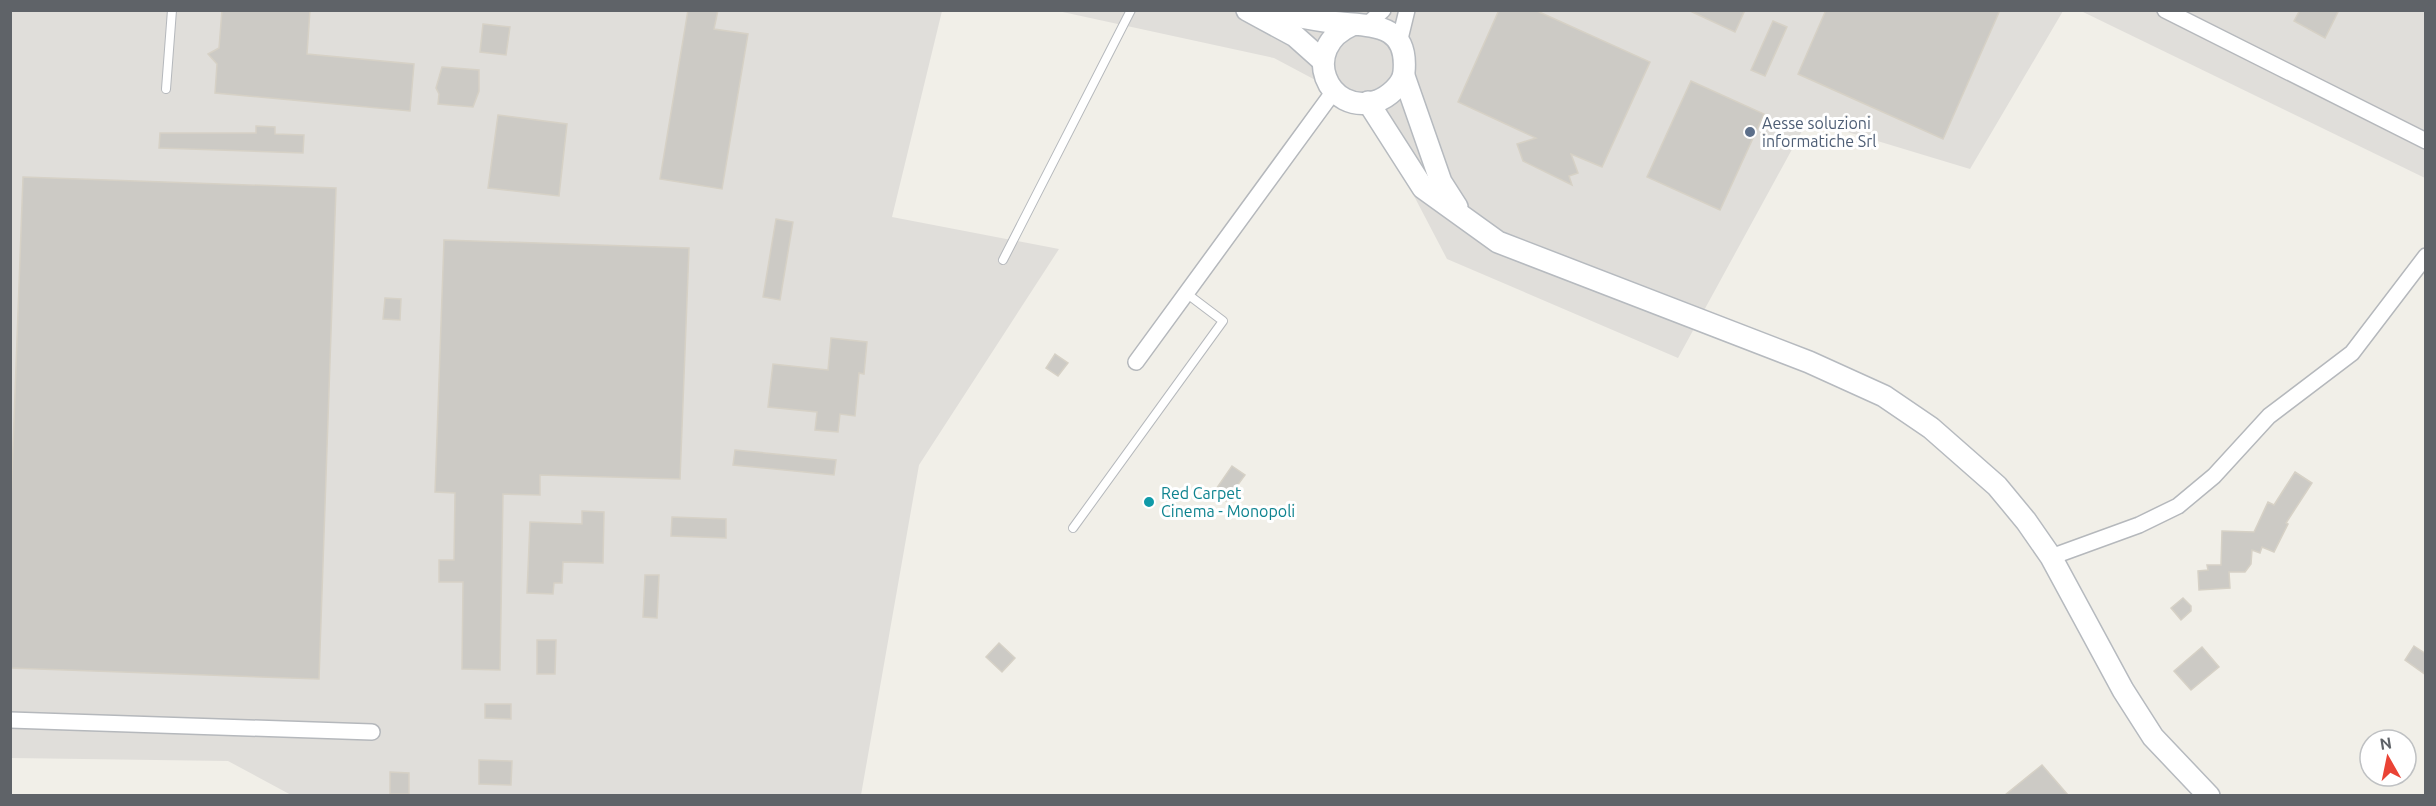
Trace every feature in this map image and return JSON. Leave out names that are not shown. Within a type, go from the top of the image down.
[{"type":"street","points":[[1247,10],[1295,36],[1323,61]]},
{"type":"street","points":[[1268,10],[1368,20],[1386,30],[1399,43],[1403,53],[1404,76],[1441,182],[1462,215]]},
{"type":"street","points":[[1399,43],[1407,10]]},
{"type":"street","points":[[2165,10],[2426,141]]},
{"type":"street","points":[[1368,20],[1339,31],[1329,40],[1323,61],[1325,77],[1334,91],[1347,99],[1368,102],[1386,97],[1404,76]]},
{"type":"street","points":[[1136,362],[1334,91]]},
{"type":"street","points":[[1368,102],[1423,188],[1498,242],[1809,362],[1884,396],[1931,428],[1997,486],[2051,557],[2123,690],[2153,736],[2209,795]]},
{"type":"street","points":[[2051,557],[2139,525],[2178,506],[2214,476],[2269,416],[2352,353],[2426,256]]},
{"type":"street","points":[[10,720],[372,732]]},
{"type":"lane","points":[[166,88],[172,10]]},
{"type":"lane","points":[[1003,260],[1131,10]]},
{"type":"lane","points":[[1072,528],[1223,321],[1186,294]]},
{"type":"shaded area","points":[[11,11],[942,11],[892,217],[1059,249],[919,465],[861,795],[293,796],[228,761],[11,758]]},
{"type":"shaded area","points":[[1058,11],[2063,11],[1970,169],[1808,120],[1678,358],[1447,259],[1368,108],[1274,58]]},
{"type":"shaded area","points":[[2081,11],[2425,11],[2425,178]]},
{"type":"building","points":[[222,10],[310,10],[307,54],[414,64],[410,111],[215,93],[217,64],[208,54],[219,48]]},
{"type":"building","points":[[688,10],[718,10],[714,29],[748,34],[722,189],[660,179]]},
{"type":"building","points":[[1499,10],[1535,10],[1650,62],[1602,167],[1571,154],[1578,173],[1569,176],[1572,185],[1523,161],[1517,144],[1536,138],[1458,102]]},
{"type":"building","points":[[1688,10],[1745,10],[1735,32]]},
{"type":"building","points":[[1826,10],[2000,10],[1943,139],[1798,74]]},
{"type":"building","points":[[2300,10],[2339,10],[2325,38],[2294,21]]},
{"type":"building","points":[[1773,21],[1787,27],[1765,76],[1751,70]]},
{"type":"building","points":[[483,24],[510,27],[506,55],[480,52]]},
{"type":"building","points":[[442,67],[479,70],[479,91],[473,107],[438,104],[439,94],[436,88]]},
{"type":"building","points":[[1691,81],[1764,114],[1720,210],[1647,177]]},
{"type":"building","points":[[498,115],[567,124],[559,196],[488,188]]},
{"type":"building","points":[[256,126],[275,127],[275,134],[304,135],[303,153],[159,148],[160,133],[256,133]]},
{"type":"building","points":[[23,177],[336,188],[319,679],[10,668],[10,529]]},
{"type":"building","points":[[776,219],[793,222],[780,300],[763,297]]},
{"type":"building","points":[[444,240],[689,248],[680,479],[540,475],[540,495],[503,494],[500,670],[462,669],[463,582],[439,582],[439,560],[454,560],[455,493],[435,492]]},
{"type":"building","points":[[385,298],[401,299],[400,320],[383,319]]},
{"type":"building","points":[[831,338],[867,342],[864,374],[859,373],[855,416],[840,414],[838,432],[815,430],[817,412],[768,407],[773,364],[828,370]]},
{"type":"building","points":[[1055,354],[1068,363],[1058,376],[1046,368]]},
{"type":"building","points":[[735,450],[836,460],[834,475],[733,465]]},
{"type":"building","points":[[1232,466],[1245,475],[1226,501],[1214,492]]},
{"type":"building","points":[[2295,472],[2312,483],[2286,523],[2288,524],[2274,552],[2262,547],[2260,553],[2252,550],[2251,564],[2245,572],[2229,572],[2230,588],[2199,590],[2198,571],[2208,570],[2207,565],[2221,565],[2222,531],[2254,532],[2268,502],[2274,505]]},
{"type":"building","points":[[582,511],[604,512],[603,563],[563,562],[562,583],[554,583],[553,594],[527,593],[530,522],[582,524]]},
{"type":"building","points":[[672,517],[726,519],[726,538],[671,536]]},
{"type":"building","points":[[645,575],[659,575],[657,618],[643,617]]},
{"type":"building","points":[[2183,598],[2191,606],[2191,611],[2181,620],[2171,608]]},
{"type":"building","points":[[537,640],[556,640],[555,674],[537,674]]},
{"type":"building","points":[[999,643],[1015,658],[1002,672],[986,657]]},
{"type":"building","points":[[2414,646],[2426,654],[2426,675],[2405,660]]},
{"type":"building","points":[[2202,647],[2219,667],[2191,690],[2174,671]]},
{"type":"building","points":[[485,704],[511,704],[511,719],[485,718]]},
{"type":"building","points":[[479,760],[512,761],[511,785],[479,784]]},
{"type":"building","points":[[2042,765],[2068,795],[2005,795]]},
{"type":"building","points":[[390,772],[409,773],[409,794],[390,794]]},
{"type":"place","name":"Aesse soluzioni informatiche Srl","points":[[1750,132]]},
{"type":"place","name":"Red Carpet Cinema - Monopoli","points":[[1149,502]]}]
